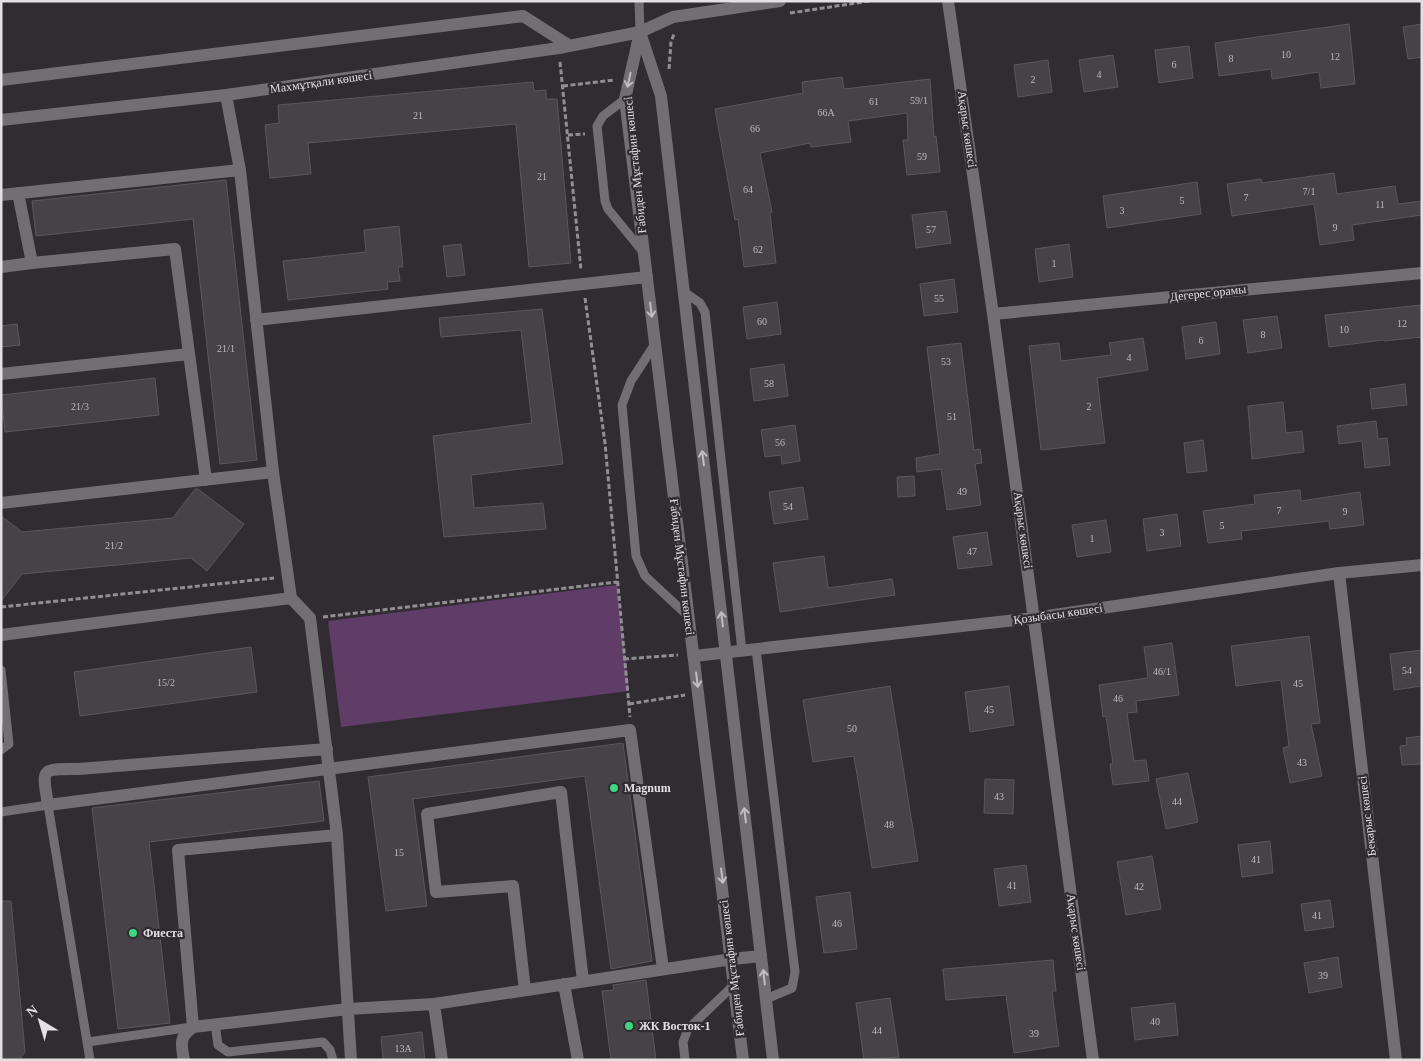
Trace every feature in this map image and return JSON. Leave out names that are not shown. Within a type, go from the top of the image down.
[{"type":"street","name":"Махмұтқали көшесі","points":[[1,120],[226,95],[564,47],[640,32],[673,17],[780,1]]},
{"type":"street","name":"Ақарыс көшесі","points":[[948,1],[994,314],[1093,1060]]},
{"type":"street","points":[[1,80],[523,16],[564,47]]},
{"type":"street","points":[[640,32],[661,96],[773,1060]]},
{"type":"street","name":"Ғабиден Мұстафин көшесі","points":[[640,32],[625,99],[743,1060]]},
{"type":"street","points":[[226,95],[240,170],[273,472],[291,598],[310,618],[327,749],[337,835],[351,1060]]},
{"type":"street","points":[[1,195],[240,170]]},
{"type":"street","points":[[18,193],[32,263]]},
{"type":"street","points":[[1,267],[175,249],[206,480]]},
{"type":"street","name":"Дегерес орамы","points":[[994,314],[1422,273]]},
{"type":"street","points":[[256,320],[647,277]]},
{"type":"street","points":[[1,374],[190,354]]},
{"type":"street","points":[[1,503],[273,472]]},
{"type":"street","name":"Қозыбасы көшесі","points":[[693,655],[726,653],[1034,618],[1339,573],[1422,565]]},
{"type":"street","name":"Бекарыс көшесі","points":[[1339,573],[1396,1060]]},
{"type":"street","points":[[1,635],[291,598]]},
{"type":"street","points":[[327,749],[79,769],[52,769],[47,771],[44,778],[48,806],[630,730],[663,969]]},
{"type":"street","points":[[525,990],[513,886],[436,892],[428,814],[561,792],[583,981]]},
{"type":"street","points":[[193,1027],[178,850],[337,835]]},
{"type":"street","points":[[184,1060],[180,1040],[193,1027],[348,1009],[434,1004],[761,956]]},
{"type":"street","points":[[564,984],[578,1060]]},
{"type":"street","points":[[434,1004],[442,1060]]},
{"type":"lane","points":[[640,1],[640,32]]},
{"type":"lane","points":[[625,99],[603,116],[597,126],[604,201],[608,209],[644,253]]},
{"type":"lane","points":[[684,292],[700,303],[705,312],[742,651]]},
{"type":"lane","points":[[655,344],[630,381],[622,405],[636,556],[645,576],[688,616]]},
{"type":"lane","points":[[700,432],[718,432]]},
{"type":"lane","points":[[756,649],[795,972],[792,988],[766,1000]]},
{"type":"lane","points":[[1,670],[9,744],[1,750]]},
{"type":"lane","points":[[1,812],[48,806],[90,1060]]},
{"type":"lane","points":[[685,1060],[683,1042],[688,1029],[735,984]]},
{"type":"lane","points":[[215,1024],[218,1045],[228,1052],[323,1042],[330,1050],[333,1060]]},
{"type":"lane","points":[[88,1042],[193,1027]]},
{"type":"path","points":[[784,14],[870,1]]},
{"type":"path","points":[[654,75],[668,72],[671,42],[676,31]]},
{"type":"path","points":[[564,47],[563,86],[583,284],[605,443],[630,730]]},
{"type":"path","points":[[563,86],[630,78]]},
{"type":"path","points":[[568,135],[598,134]]},
{"type":"path","points":[[1,607],[288,576]]},
{"type":"path","points":[[310,618],[617,582]]},
{"type":"path","points":[[624,659],[693,655]]},
{"type":"path","points":[[629,704],[698,694]]},
{"type":"shaded area","points":[[617,585],[629,691],[341,727],[328,621]]},
{"type":"building","points":[[1349,24],[1355,84],[1321,88],[1319,72],[1272,79],[1271,69],[1219,76],[1215,43]]},
{"type":"building","points":[[1422,24],[1422,57],[1408,59],[1403,27]]},
{"type":"building","points":[[1189,46],[1193,78],[1159,83],[1155,50]]},
{"type":"building","points":[[1113,55],[1118,87],[1084,92],[1079,60]]},
{"type":"building","points":[[1048,60],[1052,92],[1018,97],[1014,65]]},
{"type":"building","points":[[842,77],[844,89],[930,79],[934,137],[936,136],[940,172],[907,175],[903,140],[908,140],[907,113],[848,121],[851,142],[811,147],[810,143],[760,153],[772,212],[770,213],[776,263],[744,267],[738,219],[735,220],[715,109],[803,93],[802,82]]},
{"type":"building","points":[[533,82],[534,91],[546,90],[546,99],[557,99],[571,263],[529,267],[516,124],[308,143],[311,174],[270,178],[265,125],[279,123],[278,105]]},
{"type":"building","points":[[1334,173],[1337,194],[1395,186],[1398,204],[1422,201],[1422,215],[1352,225],[1354,240],[1320,245],[1314,204],[1232,216],[1227,184],[1261,179],[1262,183]]},
{"type":"building","points":[[226,180],[257,460],[220,464],[193,219],[36,236],[32,201]]},
{"type":"building","points":[[1197,182],[1201,214],[1107,228],[1103,196]]},
{"type":"building","points":[[946,211],[951,243],[916,248],[912,215]]},
{"type":"building","points":[[399,226],[403,267],[398,267],[400,281],[387,282],[388,289],[288,300],[283,261],[366,252],[364,230]]},
{"type":"building","points":[[461,244],[465,275],[447,277],[443,246]]},
{"type":"building","points":[[1069,244],[1073,277],[1039,282],[1035,249]]},
{"type":"building","points":[[954,279],[958,312],[924,316],[920,284]]},
{"type":"building","points":[[777,302],[781,334],[747,339],[743,307]]},
{"type":"building","points":[[1422,305],[1422,337],[1329,347],[1325,315]]},
{"type":"building","points":[[542,309],[563,464],[471,475],[474,508],[543,503],[546,529],[444,537],[433,436],[532,423],[521,330],[441,337],[439,318]]},
{"type":"building","points":[[1277,316],[1282,348],[1248,353],[1243,320]]},
{"type":"building","points":[[1216,322],[1220,354],[1186,359],[1182,327]]},
{"type":"building","points":[[17,324],[20,345],[1,347],[1,326]]},
{"type":"building","points":[[1143,338],[1148,370],[1097,378],[1105,443],[1041,450],[1029,346],[1059,343],[1061,361],[1111,355],[1109,343]]},
{"type":"building","points":[[961,343],[974,450],[980,449],[982,463],[975,464],[981,505],[947,510],[941,469],[917,472],[916,458],[940,454],[927,347]]},
{"type":"building","points":[[784,364],[788,396],[754,401],[750,369]]},
{"type":"building","points":[[155,378],[159,415],[5,432],[1,395]]},
{"type":"building","points":[[1405,384],[1407,405],[1372,409],[1370,389]]},
{"type":"building","points":[[1283,402],[1286,433],[1302,431],[1304,452],[1252,459],[1248,406]]},
{"type":"building","points":[[1376,421],[1378,439],[1387,438],[1390,465],[1365,468],[1362,441],[1339,444],[1337,426]]},
{"type":"building","points":[[795,425],[800,461],[782,464],[781,455],[765,457],[761,430]]},
{"type":"building","points":[[1203,440],[1207,471],[1187,473],[1184,443]]},
{"type":"building","points":[[914,476],[915,496],[898,497],[897,477]]},
{"type":"building","points":[[803,487],[808,519],[774,524],[769,492]]},
{"type":"building","points":[[195,489],[198,489],[244,524],[207,571],[191,558],[22,574],[1,601],[1,516],[22,532],[173,518]]},
{"type":"building","points":[[1300,490],[1301,501],[1360,492],[1364,525],[1330,529],[1329,521],[1241,531],[1242,539],[1208,543],[1203,511],[1255,504],[1254,495]]},
{"type":"building","points":[[1177,514],[1181,546],[1147,551],[1143,519]]},
{"type":"building","points":[[1106,520],[1111,552],[1077,557],[1072,525]]},
{"type":"building","points":[[987,532],[992,565],[958,569],[953,537]]},
{"type":"building","points":[[824,556],[828,588],[892,579],[895,595],[780,612],[773,563]]},
{"type":"building","points":[[1309,636],[1320,723],[1311,724],[1322,776],[1290,783],[1283,748],[1289,746],[1281,680],[1236,686],[1231,646]]},
{"type":"building","points":[[1172,643],[1179,695],[1136,701],[1137,712],[1127,713],[1134,761],[1146,760],[1149,781],[1113,785],[1110,764],[1113,764],[1106,716],[1103,717],[1099,685],[1148,678],[1144,647]]},
{"type":"building","points":[[251,647],[257,692],[80,716],[74,672]]},
{"type":"building","points":[[1422,650],[1422,686],[1394,690],[1390,654]]},
{"type":"building","points":[[890,686],[918,861],[872,868],[854,756],[813,762],[803,700]]},
{"type":"building","points":[[1009,686],[1014,725],[970,732],[965,692]]},
{"type":"building","points":[[1422,736],[1422,764],[1402,765],[1400,746],[1407,745],[1406,738]]},
{"type":"building","points":[[623,743],[652,961],[611,969],[585,776],[413,799],[427,906],[386,911],[368,777]]},
{"type":"building","points":[[1188,773],[1198,822],[1166,829],[1156,779]]},
{"type":"building","points":[[985,779],[1014,780],[1013,814],[984,813]]},
{"type":"building","name":"Фиеста","points":[[319,781],[324,821],[149,842],[170,1023],[118,1029],[92,808]]},
{"type":"building","points":[[1270,841],[1273,873],[1242,877],[1238,845]]},
{"type":"building","points":[[1152,856],[1161,909],[1126,915],[1117,862]]},
{"type":"building","points":[[1026,865],[1031,902],[999,906],[994,869]]},
{"type":"building","points":[[850,892],[857,949],[824,953],[816,897]]},
{"type":"building","points":[[1330,900],[1334,927],[1305,931],[1301,904]]},
{"type":"building","points":[[1,901],[11,901],[25,1052],[19,1060],[1,1060]]},
{"type":"building","points":[[1338,957],[1342,987],[1309,993],[1304,963]]},
{"type":"building","points":[[1053,960],[1056,991],[1052,991],[1059,1046],[1014,1053],[1006,995],[946,1000],[943,969]]},
{"type":"building","name":"ЖК Восток-1","points":[[646,980],[656,1060],[611,1060],[602,991],[614,990],[613,985]]},
{"type":"building","points":[[890,998],[899,1057],[864,1060],[856,1003]]},
{"type":"building","points":[[1175,1003],[1178,1035],[1135,1040],[1131,1008]]},
{"type":"building","points":[[422,1032],[425,1060],[383,1060],[381,1037]]},
{"type":"place","name":"Magnum","points":[[614,788]]},
{"type":"place","name":"Фиеста","points":[[133,933]]},
{"type":"place","name":"ЖК Восток-1","points":[[629,1026]]}]
